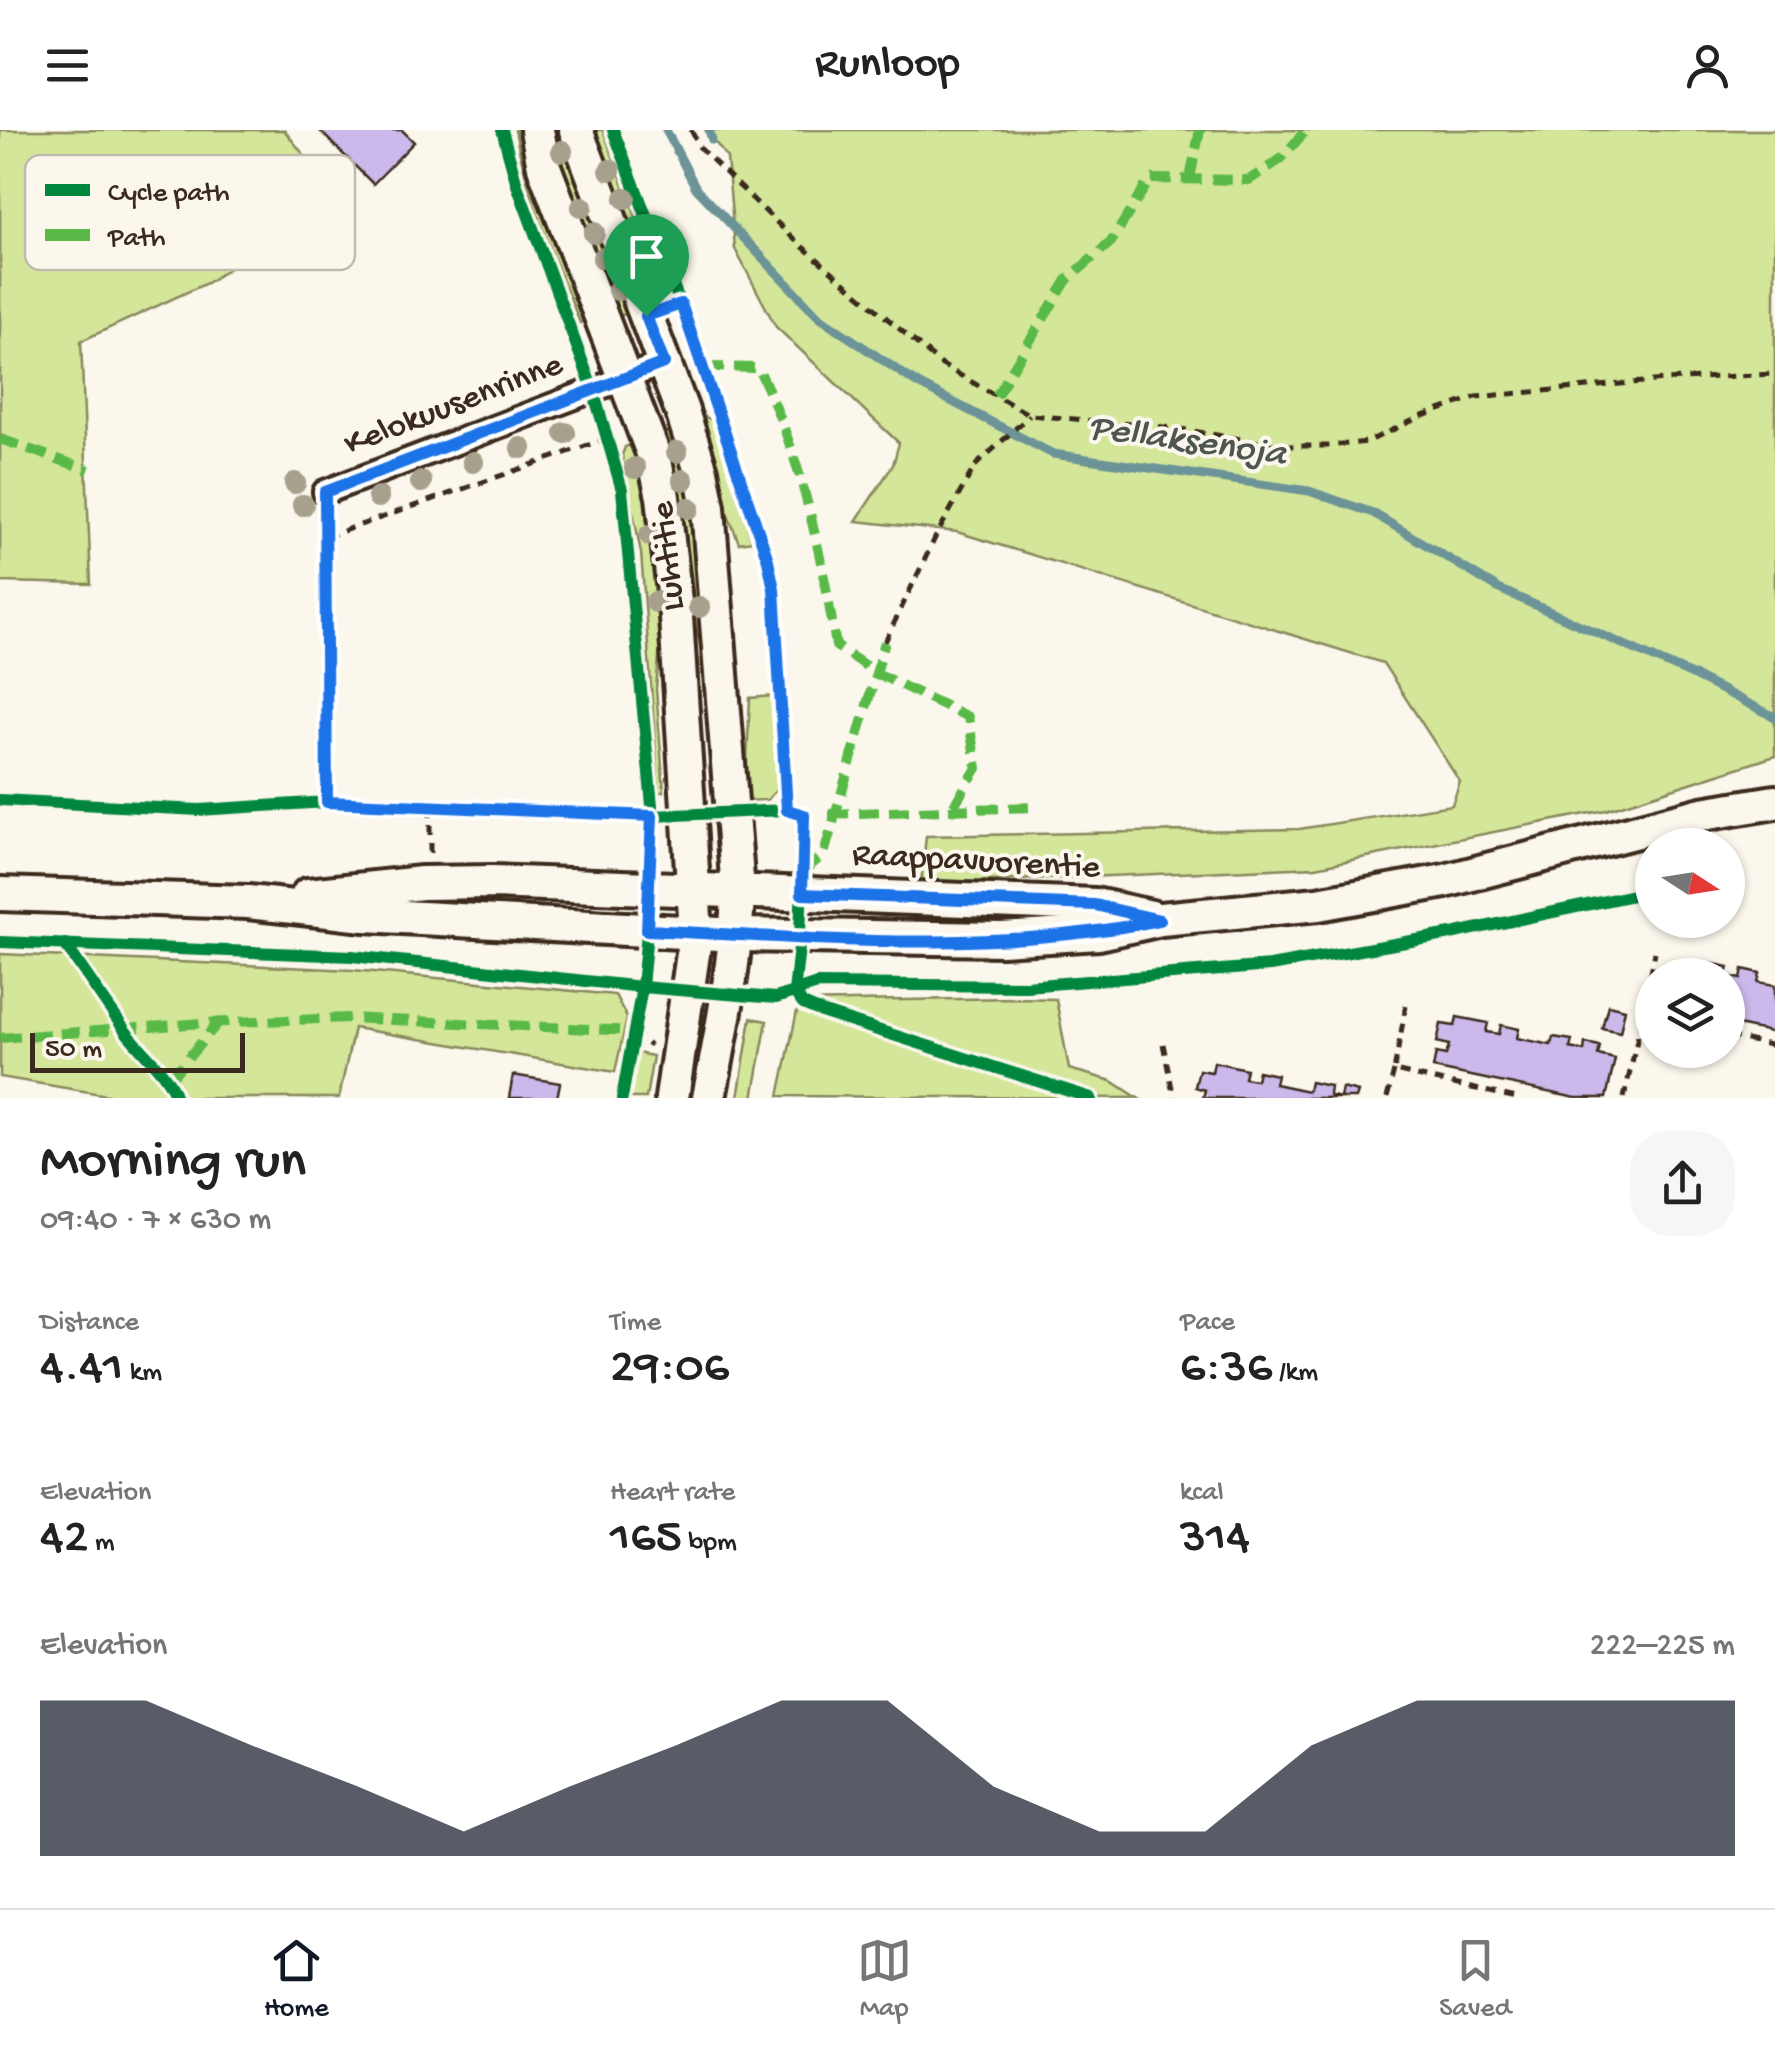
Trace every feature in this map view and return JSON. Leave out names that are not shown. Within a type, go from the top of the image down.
[{"type":"main road","name":"Luhtitie","points":[[538,130],[544,167],[626,378],[653,453],[663,497],[675,601],[696,933],[672,1098]]},
{"type":"main road","name":"Luhtitie","points":[[576,130],[692,441],[708,507],[738,891],[737,935],[710,1098]]},
{"type":"main road","name":"Raappavuorentie","points":[[1702,814],[1775,779]]},
{"type":"main road","name":"Raappavuorentie","points":[[0,894],[248,902],[365,916],[737,935],[1002,939],[1099,933],[1160,920],[1318,904],[1427,884],[1598,844],[1702,814],[1775,802]]},
{"type":"main road","name":"Raappavuorentie","points":[[248,902],[422,883],[494,882],[1095,905],[1160,920]]},
{"type":"street","name":"Kelokuusenrinne","points":[[325,492],[664,363]]},
{"type":"path","points":[[690,130],[700,148],[796,241],[942,365],[1030,416],[1175,428],[1283,446],[1328,446],[1367,442],[1420,417],[1476,398],[1775,374]]},
{"type":"path","points":[[593,390],[612,455]]},
{"type":"path","points":[[885,642],[936,536],[976,466],[1030,416]]},
{"type":"path","points":[[325,492],[326,540],[642,425]]},
{"type":"path","points":[[413,806],[448,807]]},
{"type":"path","points":[[430,806],[430,853]]},
{"type":"path","points":[[1654,958],[1655,952]]},
{"type":"path","points":[[1387,1098],[1406,1005]]},
{"type":"path","points":[[631,1048],[636,1024]]},
{"type":"path","points":[[636,1024],[654,1051]]},
{"type":"path","points":[[1745,1040],[1775,1046]]},
{"type":"path","points":[[1163,1044],[1174,1098]]},
{"type":"path","points":[[1624,1098],[1635,1049]]},
{"type":"path","points":[[1394,1071],[1517,1098]]},
{"type":"green space","points":[[0,130],[284,130],[304,155],[25,155],[25,270],[226,270],[207,283],[81,341],[91,584],[0,582]]},
{"type":"green space","points":[[515,130],[526,130],[592,316],[580,323],[534,204]]},
{"type":"green space","points":[[550,130],[564,130],[631,312],[617,317]]},
{"type":"green space","points":[[590,130],[603,130],[664,290],[665,295],[657,299]]},
{"type":"green space","points":[[706,130],[1775,130],[1775,756],[1606,810],[1316,867],[921,884],[926,836],[1299,829],[1452,805],[1460,782],[1383,663],[957,532],[856,521],[893,465],[899,443],[776,327],[735,249],[727,158]]},
{"type":"green space","points":[[698,418],[713,420],[752,541],[739,543],[719,491]]},
{"type":"green space","points":[[678,427],[695,497],[704,657],[690,608],[661,434]]},
{"type":"green space","points":[[630,445],[642,457],[663,614],[656,689],[664,792],[659,792],[641,553],[622,455]]},
{"type":"green space","points":[[773,696],[779,787],[767,800],[745,801],[750,698]]},
{"type":"green space","points":[[0,954],[353,970],[615,995],[627,1018],[615,1072],[354,1028],[339,1098],[125,1098],[0,1077]]},
{"type":"green space","points":[[1056,999],[1069,1069],[1112,1081],[1138,1098],[779,1096],[799,1002]]},
{"type":"green space","points":[[751,1018],[767,1021],[753,1098],[738,1098]]},
{"type":"green space","points":[[637,1053],[653,1056],[646,1098],[630,1098]]},
{"type":"building","points":[[319,130],[402,130],[414,142],[373,184],[355,166],[355,155],[344,155]]},
{"type":"building","points":[[1745,969],[1760,973],[1758,982],[1775,985],[1775,1033],[1745,1027]]},
{"type":"building","points":[[1608,1005],[1625,1009],[1620,1032],[1602,1028]]},
{"type":"building","points":[[1457,1017],[1488,1023],[1486,1032],[1499,1034],[1501,1025],[1519,1029],[1517,1038],[1551,1045],[1553,1037],[1572,1040],[1570,1048],[1584,1051],[1585,1043],[1600,1046],[1598,1055],[1615,1059],[1606,1098],[1576,1098],[1433,1068],[1436,1053],[1446,1055],[1449,1045],[1437,1042],[1441,1024],[1455,1026]]},
{"type":"building","points":[[1214,1062],[1246,1069],[1244,1078],[1256,1080],[1258,1071],[1277,1075],[1275,1084],[1308,1091],[1310,1082],[1330,1086],[1329,1095],[1340,1098],[1203,1098],[1205,1090],[1195,1087],[1199,1070],[1212,1072]]},
{"type":"building","points":[[513,1075],[560,1083],[557,1098],[509,1098]]},
{"type":"building","points":[[1342,1088],[1358,1092],[1356,1098],[1340,1098]]},
{"type":"waterway","name":"Pellaksenoja","points":[[666,130],[696,188],[819,317],[918,384],[1053,454],[1309,491],[1373,513],[1499,589],[1692,675],[1775,717]]},
{"type":"waterway","name":"Pellaksenoja","points":[[709,130],[712,140]]},
{"type":"marked path","points":[[1190,178],[1200,130]]},
{"type":"marked path","points":[[996,396],[1067,280],[1111,242],[1150,179],[1249,180],[1281,159],[1306,130]]},
{"type":"marked path","points":[[704,367],[758,368],[786,434],[808,504],[836,646],[876,673],[968,717],[977,768],[951,810]]},
{"type":"marked path","points":[[0,439],[89,470]]},
{"type":"marked path","points":[[325,492],[450,445]]},
{"type":"marked path","points":[[803,872],[824,854],[885,642]]},
{"type":"marked path","points":[[829,814],[1033,807]]},
{"type":"marked path","points":[[0,1038],[203,1023],[348,1018],[634,1031]]},
{"type":"marked path","points":[[169,1080],[218,1023]]},
{"type":"cycle path","points":[[502,130],[517,185],[593,390],[622,490],[653,816],[642,987],[622,1098]]},
{"type":"cycle path","points":[[613,130],[701,357],[768,560],[787,810]]},
{"type":"cycle path","points":[[325,492],[327,802]]},
{"type":"cycle path","points":[[0,800],[199,810],[327,802],[653,816],[787,810],[804,815],[794,992],[803,1004],[1091,1098]]},
{"type":"cycle path","points":[[0,942],[352,956],[776,998],[817,984],[1026,986],[1270,966],[1451,934],[1635,895]]},
{"type":"cycle path","points":[[65,944],[124,1029],[167,1080],[176,1098]]},
{"type":"route","points":[[681,304],[768,560],[774,589],[787,810],[804,815],[802,894],[1095,905],[1160,920],[1099,933],[961,940],[800,938],[647,930],[652,816],[327,802],[325,492],[664,363],[646,316],[681,304]]}]
